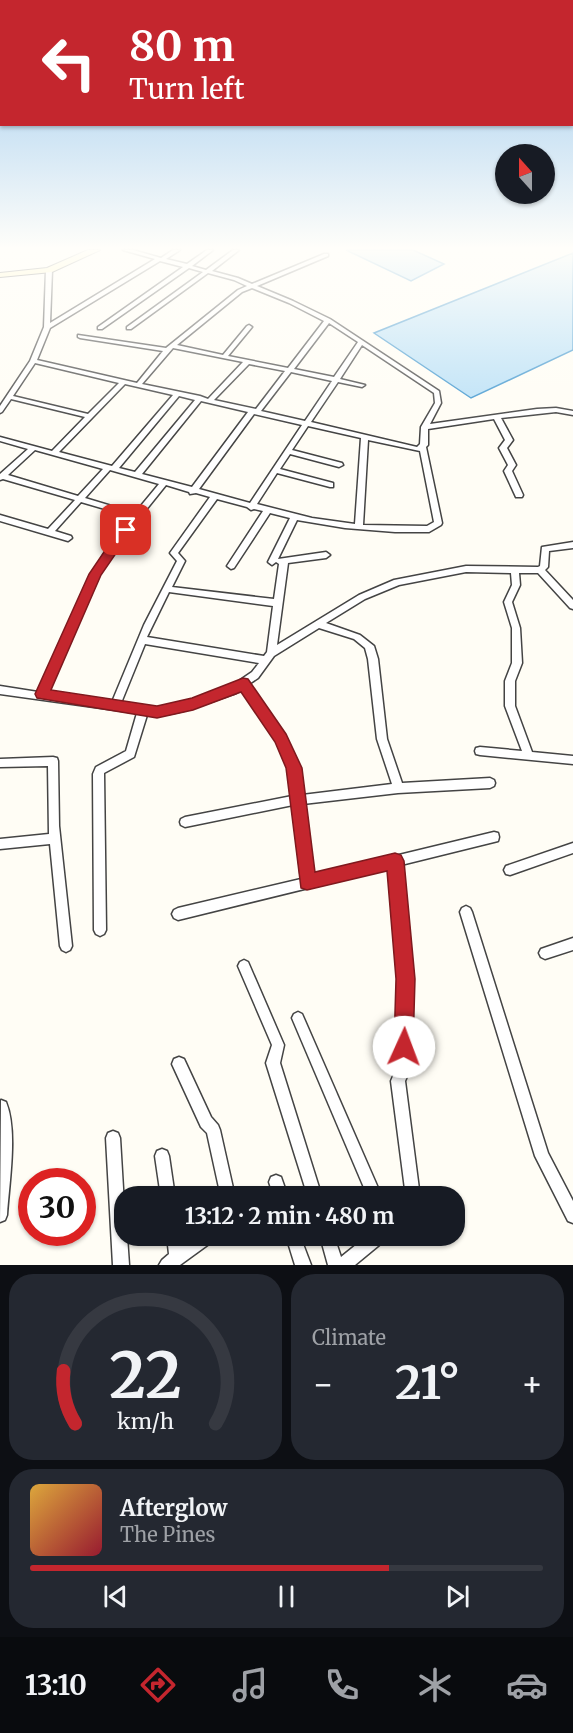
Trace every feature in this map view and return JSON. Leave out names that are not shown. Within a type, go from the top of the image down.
[{"type":"street","points":[[0,411],[33,361],[47,327],[48,309]]},
{"type":"street","points":[[47,327],[77,309]]},
{"type":"street","points":[[100,328],[127,309]]},
{"type":"street","points":[[129,328],[156,309]]},
{"type":"street","points":[[139,384],[169,348],[218,309]]},
{"type":"street","points":[[0,440],[295,517],[359,527],[429,529],[438,523],[423,448],[425,427],[439,398],[437,393],[328,320],[304,309]]},
{"type":"street","points":[[193,492],[328,320]]},
{"type":"street","points":[[224,357],[249,327]]},
{"type":"street","points":[[80,336],[248,361],[362,385]]},
{"type":"street","points":[[251,507],[290,452],[334,379],[361,342]]},
{"type":"street","points":[[33,361],[423,448]]},
{"type":"street","points":[[212,400],[248,361]]},
{"type":"street","points":[[54,453],[124,381]]},
{"type":"street","points":[[49,533],[178,393]]},
{"type":"street","points":[[10,397],[90,416]]},
{"type":"street","points":[[136,476],[200,398]]},
{"type":"street","points":[[425,427],[556,410],[573,413]]},
{"type":"street","points":[[497,418],[509,440],[503,447],[512,465],[508,471],[519,495]]},
{"type":"street","points":[[359,527],[365,436]]},
{"type":"street","points":[[1,477],[33,448]]},
{"type":"street","points":[[290,452],[339,465]]},
{"type":"street","points":[[277,471],[330,485]]},
{"type":"street","points":[[1,477],[137,516]]},
{"type":"street","points":[[42,694],[96,574],[114,544],[163,484]]},
{"type":"street","points":[[115,706],[142,640],[180,561],[174,552],[214,497]]},
{"type":"street","points":[[231,566],[267,511]]},
{"type":"street","points":[[295,517],[272,562],[327,555]]},
{"type":"street","points":[[0,518],[68,538]]},
{"type":"street","points":[[0,690],[42,694],[157,712],[193,704],[233,690],[255,675],[268,657],[316,624],[362,597],[416,576],[466,569],[540,570],[544,567],[545,549],[573,545]]},
{"type":"street","points":[[268,657],[284,561]]},
{"type":"street","points":[[540,570],[573,606]]},
{"type":"street","points":[[515,571],[516,585],[508,602],[516,628],[517,663],[510,681],[510,706],[530,756]]},
{"type":"street","points":[[166,589],[278,603]]},
{"type":"street","points":[[316,624],[357,637],[369,646],[373,659],[382,739],[398,788]]},
{"type":"street","points":[[142,640],[268,657]]},
{"type":"street","points":[[243,683],[281,739],[294,768],[307,882]]},
{"type":"street","points":[[100,930],[98,774],[100,770],[130,754],[142,710]]},
{"type":"street","points":[[480,751],[573,760]]},
{"type":"street","points":[[0,763],[53,760],[55,838],[66,946]]},
{"type":"street","points":[[185,822],[296,800],[398,788],[490,783]]},
{"type":"street","points":[[178,914],[494,837]]},
{"type":"street","points":[[0,844],[55,838]]},
{"type":"street","points":[[510,870],[573,848]]},
{"type":"street","points":[[395,861],[406,979],[403,1070],[398,1081],[412,1186]]},
{"type":"street","points":[[466,912],[542,1156],[573,1216]]},
{"type":"street","points":[[545,953],[573,944]]},
{"type":"street","points":[[244,966],[278,1045],[273,1063],[312,1186]]},
{"type":"street","points":[[298,1018],[370,1186]]},
{"type":"street","points":[[179,1064],[206,1122],[213,1130],[226,1186]]},
{"type":"street","points":[[0,1215],[4,1137],[1,1107]]},
{"type":"street","points":[[113,1138],[121,1265]]},
{"type":"street","points":[[162,1156],[166,1186]]},
{"type":"street","points":[[276,1182],[277,1186]]},
{"type":"street","points":[[172,1261],[173,1246]]},
{"type":"street","points":[[172,1261],[194,1246]]},
{"type":"street","points":[[296,1246],[303,1265]]},
{"type":"street","points":[[330,1246],[336,1265]]},
{"type":"street","points":[[343,1265],[367,1246]]},
{"type":"water","points":[[434,309],[573,309],[573,350],[471,398],[374,333]]},
{"type":"route","points":[[126,530],[114,544],[96,574],[42,694],[157,712],[193,704],[233,690],[243,683],[281,739],[294,768],[307,882],[395,861],[406,979],[404,1047]]}]
